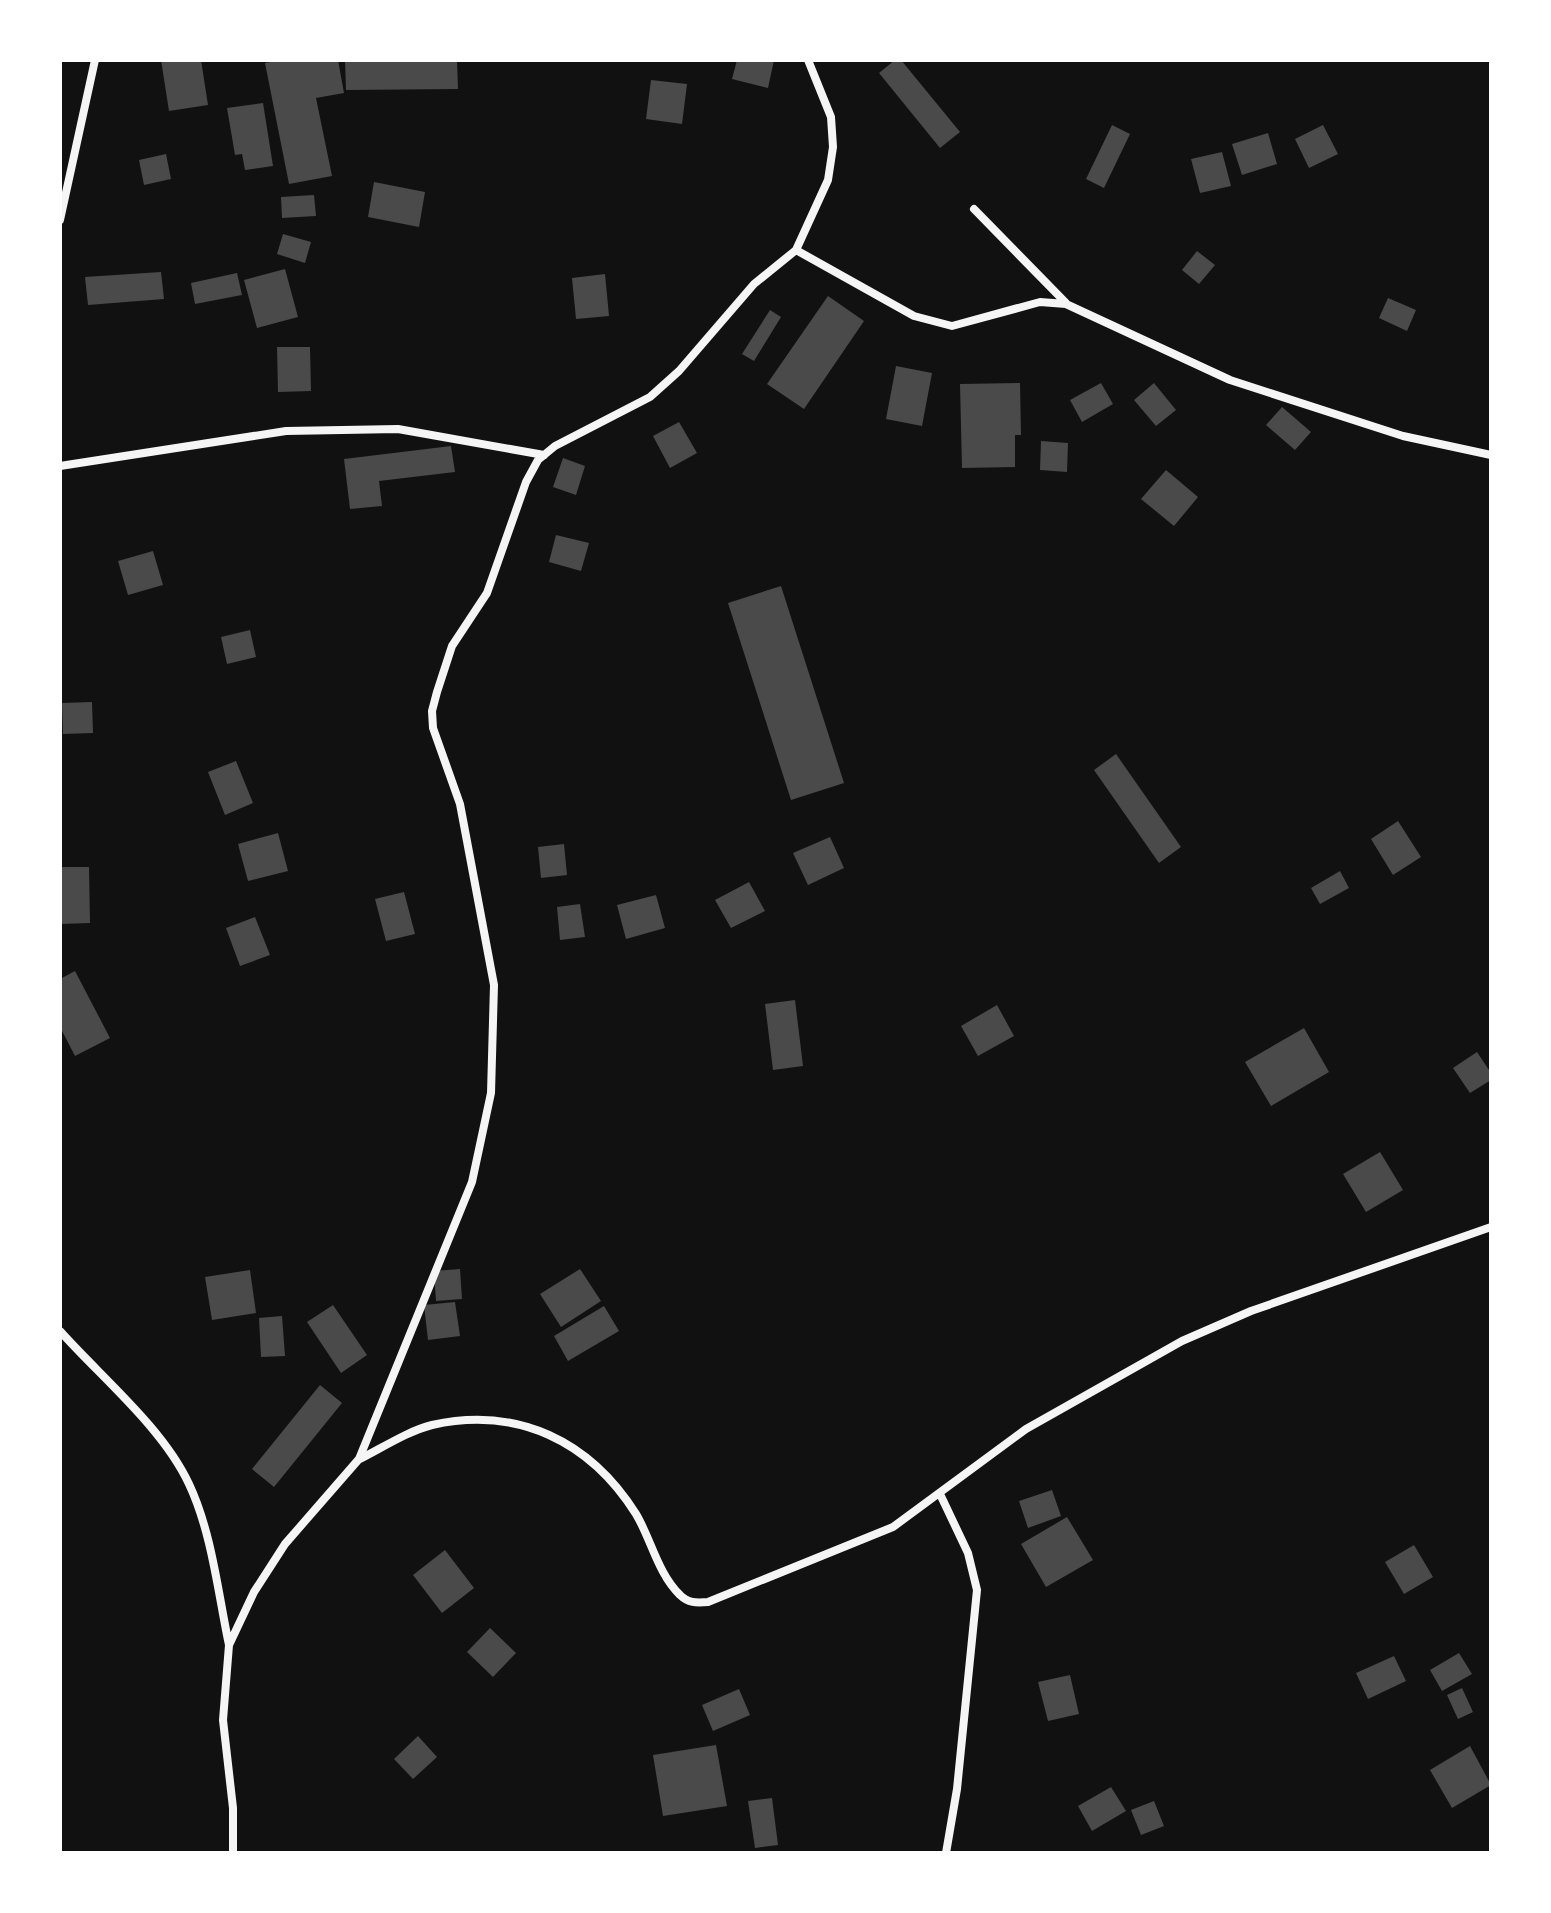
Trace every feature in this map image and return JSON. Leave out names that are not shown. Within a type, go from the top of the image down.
[{"type":"street","points":[[60,220],[95,60]]},
{"type":"street","points":[[229,1645],[254,1592],[285,1544],[359,1459],[472,1182],[491,1093],[494,985],[460,804],[433,728],[432,711],[452,646],[487,593],[526,482],[544,455],[650,397],[679,371],[754,284],[796,250],[828,180],[833,147],[831,117],[808,60]]},
{"type":"street","points":[[974,209],[1066,304]]},
{"type":"street","points":[[796,250],[914,316],[934,324],[952,326],[1040,302],[1066,304],[1230,380],[1403,436],[1491,455]]},
{"type":"street","points":[[60,466],[286,431],[398,429],[544,455]]},
{"type":"street","points":[[359,1459],[431,1425],[499,1419],[562,1438],[607,1474],[636,1515],[669,1583],[681,1597],[695,1604],[724,1597],[893,1527],[1026,1429],[1182,1341],[1251,1311],[1491,1227]]},
{"type":"street","points":[[60,1331],[153,1429],[190,1485],[206,1536],[229,1645],[223,1720],[233,1808],[233,1853]]},
{"type":"street","points":[[940,1494],[968,1553],[977,1590],[957,1789],[946,1853]]},
{"type":"building","points":[[161,60],[201,60],[208,105],[169,111]]},
{"type":"building","points":[[338,60],[344,93],[316,98],[332,176],[289,184],[265,63]]},
{"type":"building","points":[[345,60],[457,60],[458,89],[346,90]]},
{"type":"building","points":[[737,60],[774,60],[768,88],[732,79]]},
{"type":"building","points":[[895,60],[901,60],[960,132],[940,148],[879,73]]},
{"type":"building","points":[[651,80],[687,84],[682,124],[646,119]]},
{"type":"building","points":[[263,103],[273,166],[245,170],[242,154],[235,155],[227,108]]},
{"type":"building","points":[[1112,125],[1130,134],[1104,188],[1086,179]]},
{"type":"building","points":[[1323,125],[1338,154],[1309,168],[1295,139]]},
{"type":"building","points":[[1268,133],[1277,164],[1242,175],[1232,144]]},
{"type":"building","points":[[1222,152],[1231,186],[1200,193],[1191,159]]},
{"type":"building","points":[[166,154],[171,179],[144,185],[139,160]]},
{"type":"building","points":[[374,182],[425,192],[419,227],[368,217]]},
{"type":"building","points":[[314,195],[316,216],[282,218],[281,197]]},
{"type":"building","points":[[283,234],[311,242],[305,263],[277,254]]},
{"type":"building","points":[[1197,251],[1215,265],[1199,284],[1182,270]]},
{"type":"building","points":[[285,269],[298,317],[257,328],[244,280]]},
{"type":"building","points":[[161,272],[164,299],[88,305],[85,277]]},
{"type":"building","points":[[237,273],[242,295],[195,304],[191,283]]},
{"type":"building","points":[[605,274],[609,316],[576,319],[572,278]]},
{"type":"building","points":[[828,296],[864,321],[804,409],[767,384]]},
{"type":"building","points":[[1388,298],[1416,310],[1407,331],[1379,318]]},
{"type":"building","points":[[770,310],[781,317],[754,361],[742,354]]},
{"type":"building","points":[[277,347],[310,347],[311,391],[278,392]]},
{"type":"building","points":[[896,366],[932,373],[922,426],[886,419]]},
{"type":"building","points":[[1020,383],[1021,435],[1015,435],[1015,467],[962,468],[960,384]]},
{"type":"building","points":[[1101,383],[1113,404],[1082,422],[1070,400]]},
{"type":"building","points":[[1154,383],[1176,410],[1156,426],[1134,400]]},
{"type":"building","points":[[1282,407],[1311,432],[1295,450],[1266,425]]},
{"type":"building","points":[[679,422],[697,453],[670,468],[653,436]]},
{"type":"building","points":[[1041,441],[1068,443],[1067,472],[1040,470]]},
{"type":"building","points":[[451,446],[455,472],[379,481],[382,506],[350,509],[344,459]]},
{"type":"building","points":[[563,458],[585,466],[576,495],[553,487]]},
{"type":"building","points":[[1166,470],[1198,497],[1174,526],[1141,499]]},
{"type":"building","points":[[556,535],[589,543],[581,571],[549,562]]},
{"type":"building","points":[[153,551],[163,585],[128,595],[118,561]]},
{"type":"building","points":[[781,586],[844,783],[791,800],[728,603]]},
{"type":"building","points":[[250,630],[256,657],[227,664],[221,637]]},
{"type":"building","points":[[92,702],[93,733],[63,734],[62,703]]},
{"type":"building","points":[[1116,754],[1181,847],[1159,863],[1094,770]]},
{"type":"building","points":[[236,761],[253,803],[225,815],[208,772]]},
{"type":"building","points":[[1398,821],[1421,857],[1393,875],[1371,839]]},
{"type":"building","points":[[278,833],[288,871],[248,881],[238,844]]},
{"type":"building","points":[[830,837],[844,868],[808,885],[793,853]]},
{"type":"building","points":[[564,844],[567,875],[541,878],[538,847]]},
{"type":"building","points":[[60,867],[89,867],[90,923],[60,924]]},
{"type":"building","points":[[1340,871],[1349,888],[1320,904],[1311,888]]},
{"type":"building","points":[[749,882],[765,911],[731,928],[715,900]]},
{"type":"building","points":[[404,892],[415,934],[386,941],[375,899]]},
{"type":"building","points":[[656,895],[665,928],[626,939],[617,905]]},
{"type":"building","points":[[580,904],[585,937],[560,940],[557,907]]},
{"type":"building","points":[[255,917],[270,955],[240,966],[226,928]]},
{"type":"building","points":[[75,971],[110,1038],[75,1056],[60,1027],[60,979]]},
{"type":"building","points":[[795,1000],[803,1066],[773,1070],[765,1004]]},
{"type":"building","points":[[997,1005],[1014,1036],[978,1056],[961,1026]]},
{"type":"building","points":[[1304,1028],[1329,1072],[1271,1106],[1245,1062]]},
{"type":"building","points":[[1477,1052],[1491,1073],[1491,1080],[1470,1093],[1453,1068]]},
{"type":"building","points":[[1380,1152],[1403,1190],[1366,1212],[1343,1174]]},
{"type":"building","points":[[460,1269],[462,1299],[436,1301],[434,1271]]},
{"type":"building","points":[[580,1269],[601,1301],[561,1327],[540,1294]]},
{"type":"building","points":[[250,1270],[256,1313],[212,1320],[205,1277]]},
{"type":"building","points":[[455,1302],[460,1336],[428,1340],[424,1305]]},
{"type":"building","points":[[333,1305],[367,1355],[341,1373],[307,1322]]},
{"type":"building","points":[[604,1306],[619,1331],[568,1361],[554,1336]]},
{"type":"building","points":[[282,1316],[285,1356],[261,1357],[259,1318]]},
{"type":"building","points":[[320,1385],[342,1403],[274,1487],[252,1469]]},
{"type":"building","points":[[1052,1490],[1061,1516],[1028,1528],[1019,1501]]},
{"type":"building","points":[[1067,1517],[1093,1560],[1046,1587],[1021,1544]]},
{"type":"building","points":[[1414,1545],[1433,1577],[1404,1594],[1385,1562]]},
{"type":"building","points":[[445,1550],[474,1588],[442,1613],[413,1575]]},
{"type":"building","points":[[490,1628],[516,1653],[493,1677],[467,1652]]},
{"type":"building","points":[[1459,1653],[1472,1674],[1442,1691],[1430,1670]]},
{"type":"building","points":[[1394,1656],[1406,1681],[1368,1699],[1356,1673]]},
{"type":"building","points":[[1070,1675],[1079,1714],[1048,1721],[1038,1682]]},
{"type":"building","points":[[1462,1688],[1473,1712],[1458,1719],[1447,1695]]},
{"type":"building","points":[[739,1689],[750,1715],[713,1731],[702,1705]]},
{"type":"building","points":[[418,1736],[437,1757],[413,1779],[394,1759]]},
{"type":"building","points":[[716,1745],[727,1806],[663,1816],[653,1755]]},
{"type":"building","points":[[1470,1746],[1491,1785],[1452,1808],[1430,1770]]},
{"type":"building","points":[[1111,1787],[1126,1811],[1092,1831],[1078,1806]]},
{"type":"building","points":[[772,1798],[778,1845],[755,1848],[748,1801]]},
{"type":"building","points":[[1154,1801],[1164,1826],[1141,1835],[1131,1810]]}]
